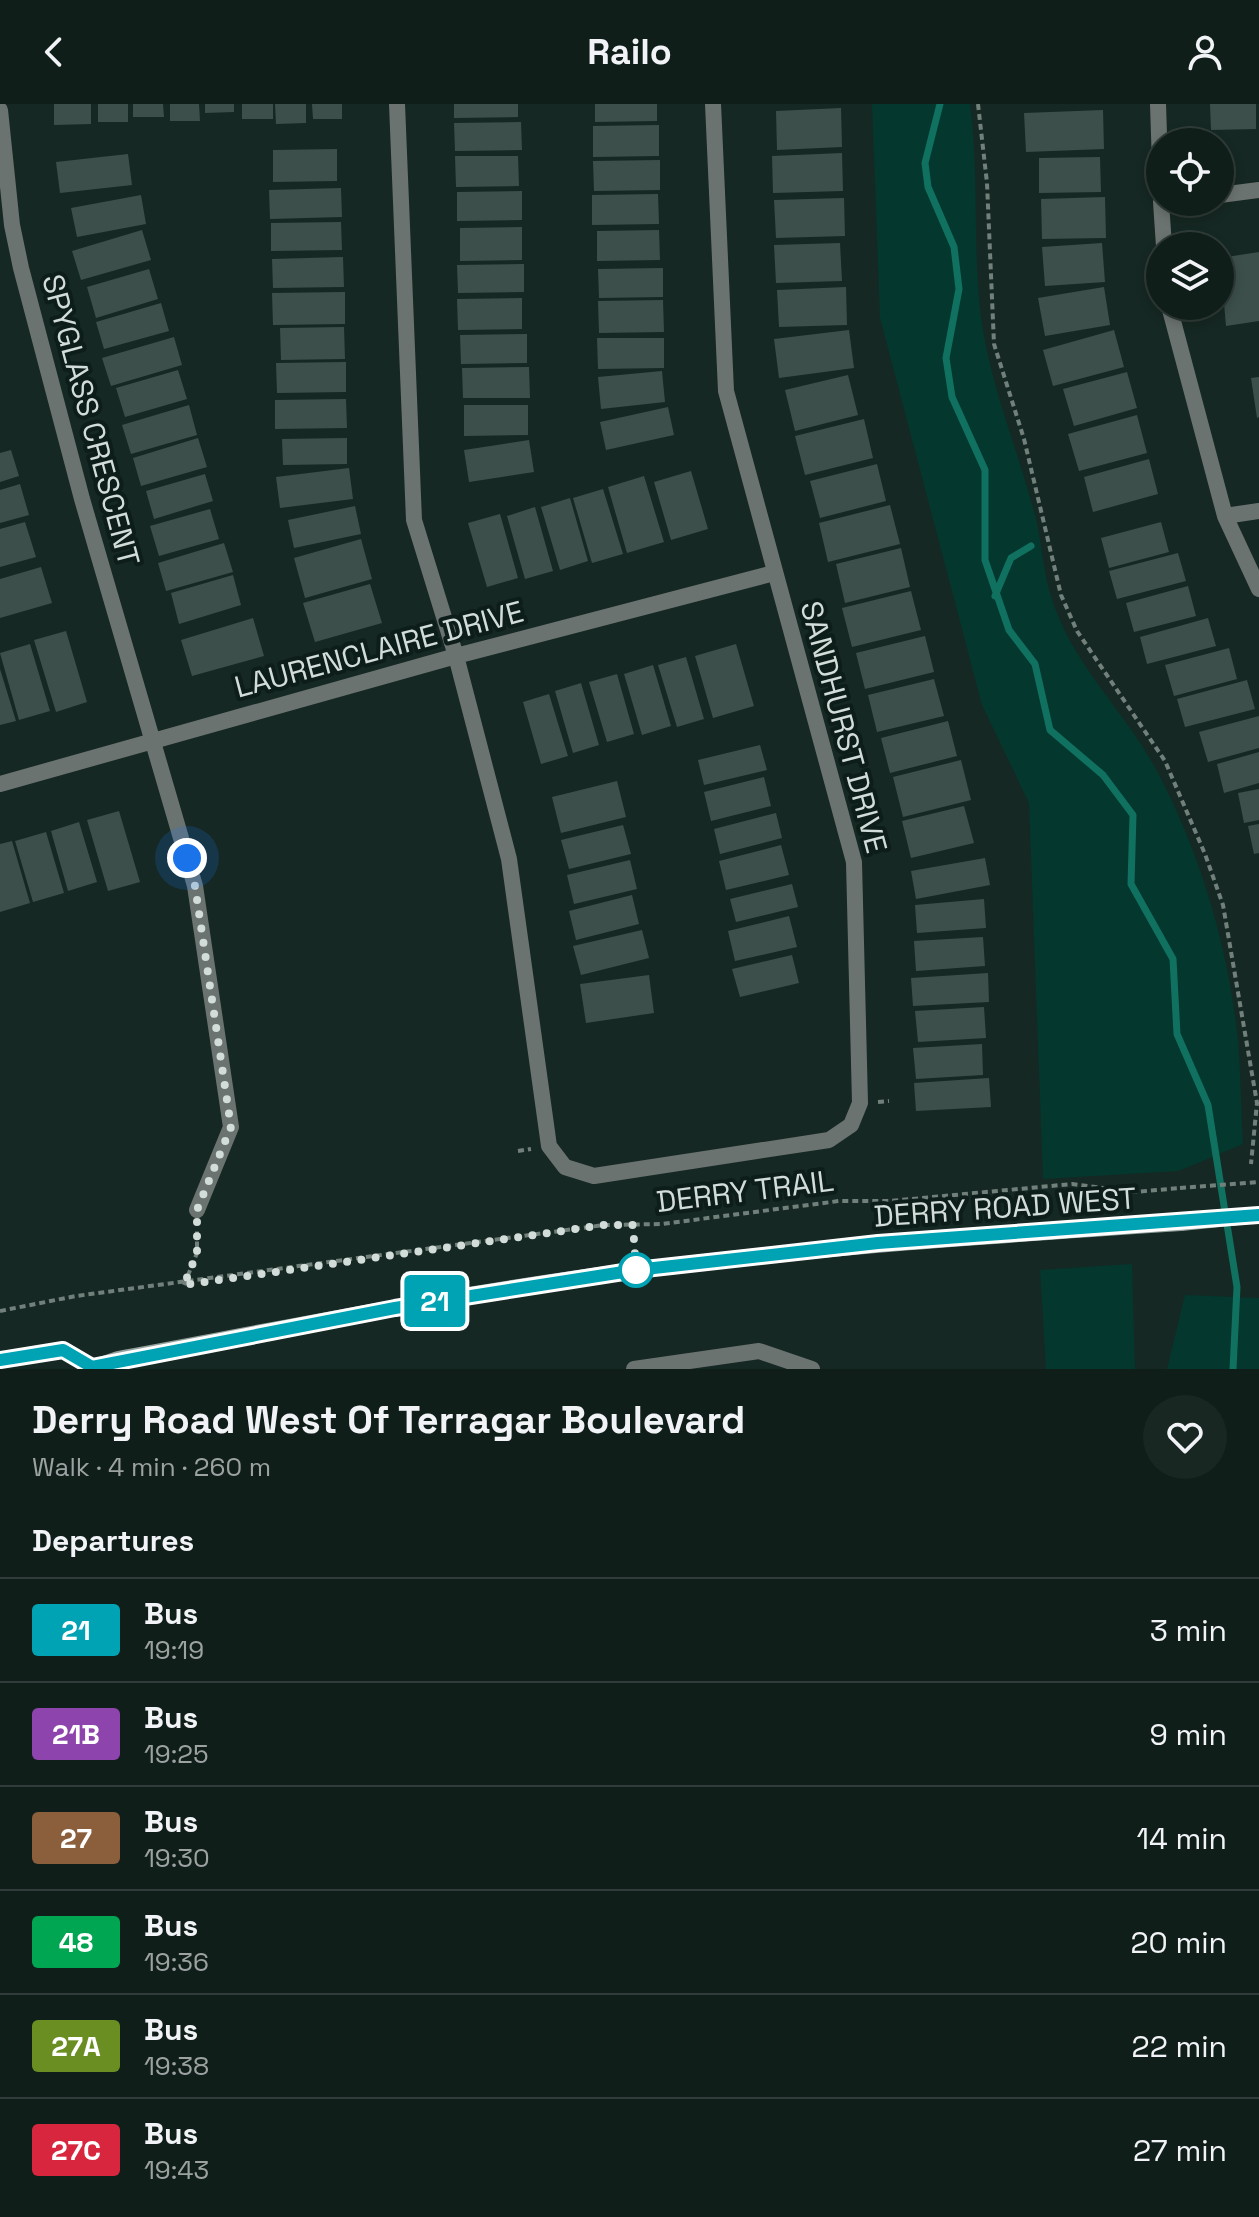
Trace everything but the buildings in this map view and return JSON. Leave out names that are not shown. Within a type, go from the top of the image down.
[{"type":"main road","name":"DERRY ROAD WEST","points":[[0,1360],[63,1350],[90,1368],[395,1308],[636,1270],[878,1243],[1259,1215]]},
{"type":"street","points":[[397,104],[414,520],[456,656]]},
{"type":"street","name":"SANDHURST DRIVE","points":[[456,656],[509,859],[549,1146],[565,1167],[594,1176],[829,1140],[851,1125],[860,1103],[854,862],[726,391],[713,104]]},
{"type":"street","points":[[1158,104],[1159,128]]},
{"type":"street","name":"SPYGLASS CRESCENT","points":[[0,110],[12,225],[21,268],[82,499],[195,886],[231,1127],[197,1210]]},
{"type":"street","points":[[1234,193],[1259,190]]},
{"type":"street","points":[[1173,320],[1225,516],[1259,589]]},
{"type":"street","points":[[1225,516],[1259,511]]},
{"type":"street","name":"LAURENCLAIRE DRIVE","points":[[0,784],[456,656],[774,573]]},
{"type":"street","points":[[634,1369],[759,1351],[812,1369]]},
{"type":"path","points":[[978,104],[987,183],[994,344],[1024,439],[1061,595],[1077,631],[1165,761],[1205,854],[1226,918],[1258,1104],[1251,1164]]},
{"type":"path","name":"DERRY TRAIL","points":[[0,1311],[76,1296],[184,1285],[604,1225],[662,1224],[839,1201],[890,1201],[1072,1184],[1134,1192],[1259,1182]]},
{"type":"path","points":[[184,1285],[197,1253],[197,1210]]},
{"type":"green space","points":[[872,104],[970,104],[978,283],[984,336],[996,389],[1036,519],[1051,596],[1084,665],[1157,771],[1187,834],[1220,936],[1234,1006],[1243,1144],[1179,1171],[1043,1179],[1029,803],[982,705],[880,318]]},
{"type":"green space","points":[[1132,1264],[1135,1369],[1046,1369],[1040,1270]]},
{"type":"green space","points":[[1185,1295],[1259,1298],[1259,1369],[1167,1369]]},
{"type":"waterway","points":[[940,104],[925,163],[928,187],[954,247],[959,289],[946,358],[952,397],[985,470],[985,560],[1009,630],[1035,664],[1050,730],[1103,775],[1133,815],[1131,884],[1173,959],[1177,1034],[1208,1105],[1237,1287],[1233,1369]]},
{"type":"waterway","points":[[995,596],[1011,558],[1031,546]]},
{"type":"bus line","name":"21","points":[[0,1360],[63,1350],[92,1367],[118,1359],[395,1308],[636,1270],[878,1243],[1259,1215]]},
{"type":"route","points":[[187,858],[195,886],[231,1127],[197,1210],[197,1253],[184,1285],[604,1225],[633,1225],[636,1270]]}]
